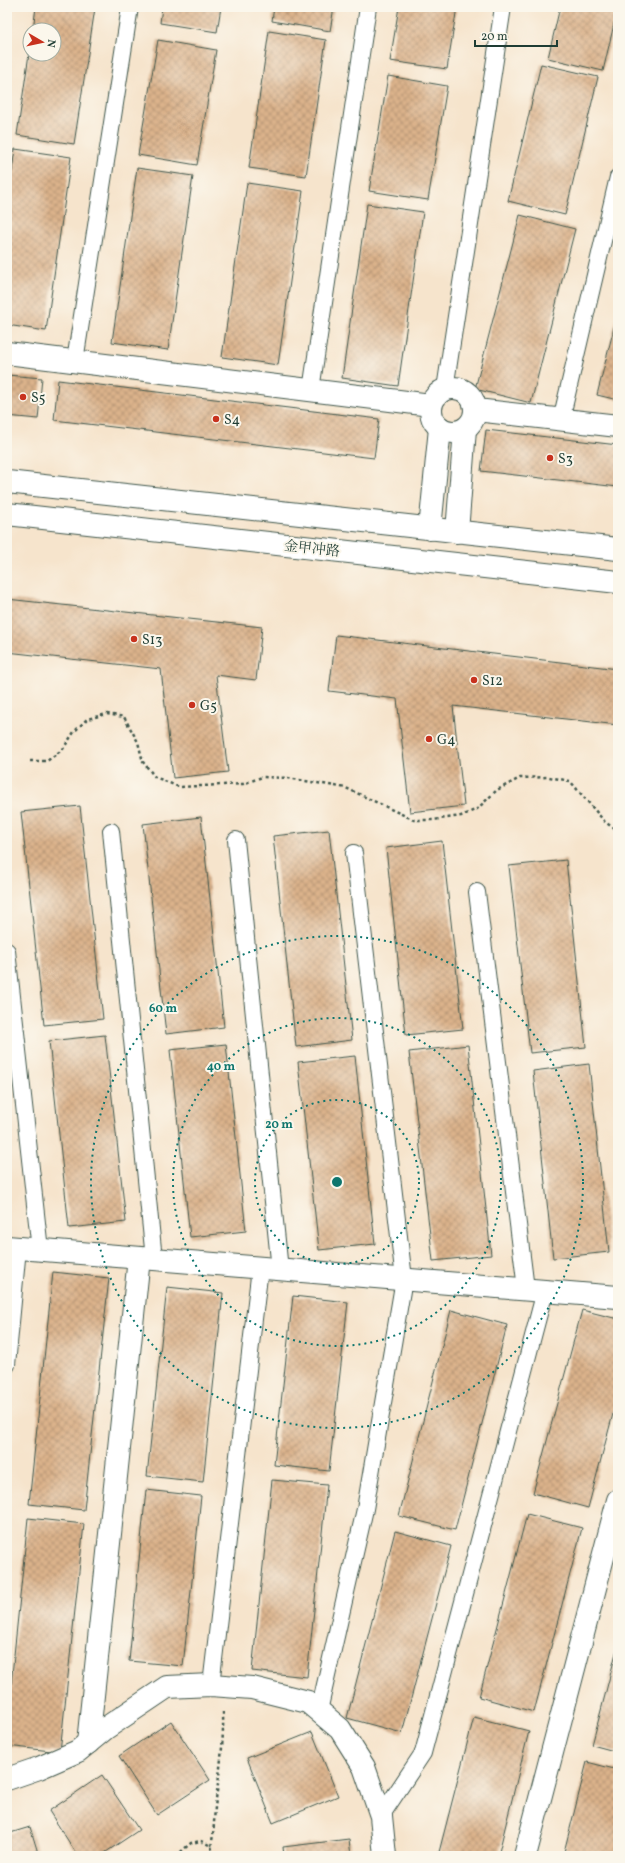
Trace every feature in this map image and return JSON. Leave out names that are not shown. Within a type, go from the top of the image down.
[{"type":"street","points":[[7,353],[311,390],[438,397],[460,388],[466,391],[475,402],[475,417],[471,424],[465,429],[451,432],[440,428],[433,420],[438,397]]},
{"type":"street","points":[[476,410],[618,426]]},
{"type":"street","points":[[430,528],[440,428]]},
{"type":"street","points":[[456,532],[465,429]]},
{"type":"street","points":[[7,482],[618,549]]},
{"type":"street","name":"金甲冲路","points":[[7,514],[618,582]]},
{"type":"street","points":[[12,1248],[618,1297]]},
{"type":"street","points":[[88,1743],[147,1259]]},
{"type":"street","points":[[525,1856],[618,1500]]},
{"type":"street","points":[[7,1779],[39,1768],[78,1751],[106,1728],[167,1687],[211,1685],[252,1688],[308,1702],[340,1729],[364,1767],[381,1816],[385,1856]]},
{"type":"lane","points":[[75,361],[130,7]]},
{"type":"lane","points":[[311,390],[368,7]]},
{"type":"lane","points":[[438,397],[503,7]]},
{"type":"lane","points":[[561,420],[618,177]]},
{"type":"lane","points":[[110,831],[147,1259]]},
{"type":"lane","points":[[211,1685],[270,1269],[236,840]]},
{"type":"lane","points":[[318,1711],[365,1510],[404,1280],[354,853]]},
{"type":"lane","points":[[381,1816],[423,1753],[535,1290],[477,892]]},
{"type":"lane","points":[[7,951],[40,1250]]},
{"type":"lane","points":[[7,1365],[12,1248]]},
{"type":"path","points":[[30,761],[47,761],[63,749],[74,732],[87,719],[106,714],[124,717],[138,742],[143,762],[155,777],[179,787],[236,785],[262,777],[288,778],[346,788],[414,820],[433,820],[461,816],[478,809],[497,790],[520,778],[549,777],[570,781],[605,822],[618,831]]},
{"type":"path","points":[[211,1685],[222,1708],[223,1730],[215,1830],[211,1846],[214,1856]]},
{"type":"path","points":[[176,1856],[191,1843],[201,1841],[211,1846]]},
{"type":"building","points":[[36,7],[95,8],[74,144],[17,135],[28,62],[62,62],[62,22],[34,22]]},
{"type":"building","points":[[162,7],[221,7],[217,32],[160,23]]},
{"type":"building","points":[[274,7],[334,7],[330,31],[272,21]]},
{"type":"building","points":[[399,7],[457,7],[447,69],[390,61]]},
{"type":"building","points":[[560,7],[618,7],[603,71],[548,58]]},
{"type":"building","points":[[269,31],[326,40],[306,176],[249,168]]},
{"type":"building","points":[[158,40],[216,50],[197,165],[138,155]]},
{"type":"building","points":[[541,64],[598,77],[565,215],[508,201]]},
{"type":"building","points":[[388,76],[447,86],[428,200],[369,191]]},
{"type":"building","points":[[15,149],[71,157],[46,331],[7,325],[7,207]]},
{"type":"building","points":[[137,168],[193,176],[168,350],[112,342]]},
{"type":"building","points":[[247,183],[303,191],[278,365],[222,357]]},
{"type":"building","points":[[367,204],[423,212],[398,386],[342,378]]},
{"type":"building","points":[[520,215],[575,229],[531,403],[475,389]]},
{"type":"building","points":[[618,316],[618,400],[597,395]]},
{"type":"building","name":"S5","points":[[7,375],[42,378],[38,419],[7,416]]},
{"type":"building","name":"S4","points":[[58,380],[379,419],[374,458],[54,420]]},
{"type":"building","name":"S3","points":[[486,430],[618,445],[618,487],[481,471]]},
{"type":"building","name":"S13","points":[[7,599],[262,627],[256,680],[216,675],[228,772],[173,778],[161,669],[7,652]]},
{"type":"building","name":"S12","points":[[336,635],[618,669],[618,725],[453,706],[464,806],[410,812],[397,699],[329,691]]},
{"type":"building","points":[[80,806],[103,1019],[44,1025],[21,812]]},
{"type":"building","points":[[201,817],[224,1027],[166,1034],[143,824]]},
{"type":"building","points":[[329,830],[352,1040],[296,1047],[273,836]]},
{"type":"building","points":[[442,841],[463,1029],[406,1035],[386,848]]},
{"type":"building","points":[[566,860],[586,1047],[530,1053],[509,866]]},
{"type":"building","points":[[105,1035],[126,1222],[69,1228],[49,1041]]},
{"type":"building","points":[[226,1044],[246,1231],[190,1237],[170,1050]]},
{"type":"building","points":[[468,1045],[491,1255],[433,1261],[409,1052]]},
{"type":"building","points":[[355,1056],[375,1244],[319,1250],[298,1062]]},
{"type":"building","points":[[589,1064],[609,1252],[553,1258],[533,1071]]},
{"type":"building","points":[[53,1272],[109,1278],[84,1510],[29,1504]]},
{"type":"building","points":[[167,1287],[223,1293],[203,1482],[147,1476]]},
{"type":"building","points":[[293,1296],[348,1302],[329,1471],[274,1465]]},
{"type":"building","points":[[451,1310],[507,1325],[455,1530],[399,1516]]},
{"type":"building","points":[[582,1310],[618,1319],[618,1395],[588,1508],[533,1493]]},
{"type":"building","points":[[272,1480],[327,1485],[307,1677],[252,1671]]},
{"type":"building","points":[[146,1490],[201,1496],[183,1666],[129,1661]]},
{"type":"building","points":[[527,1514],[582,1528],[534,1712],[479,1697]]},
{"type":"building","points":[[28,1518],[84,1524],[60,1752],[7,1746],[7,1724]]},
{"type":"building","points":[[395,1531],[451,1546],[402,1733],[347,1718]]},
{"type":"building","points":[[618,1649],[618,1752],[592,1745]]},
{"type":"building","points":[[474,1717],[529,1731],[498,1856],[438,1856]]},
{"type":"building","points":[[171,1721],[210,1780],[157,1815],[119,1756]]},
{"type":"building","points":[[312,1732],[338,1796],[273,1823],[247,1758]]},
{"type":"building","points":[[587,1762],[618,1770],[618,1856],[563,1856]]},
{"type":"building","points":[[102,1775],[139,1830],[100,1856],[78,1856],[49,1811]]},
{"type":"building","points":[[30,1827],[39,1856],[7,1856],[7,1834]]},
{"type":"building","points":[[349,1839],[351,1856],[284,1856],[283,1847]]},
{"type":"place","name":"S5","points":[[23,397]]},
{"type":"place","name":"S4","points":[[216,419]]},
{"type":"place","name":"S3","points":[[550,458]]},
{"type":"place","name":"S13","points":[[134,639]]},
{"type":"place","name":"S12","points":[[474,680]]},
{"type":"place","name":"G5","points":[[192,705]]},
{"type":"place","name":"G4","points":[[429,739]]}]
